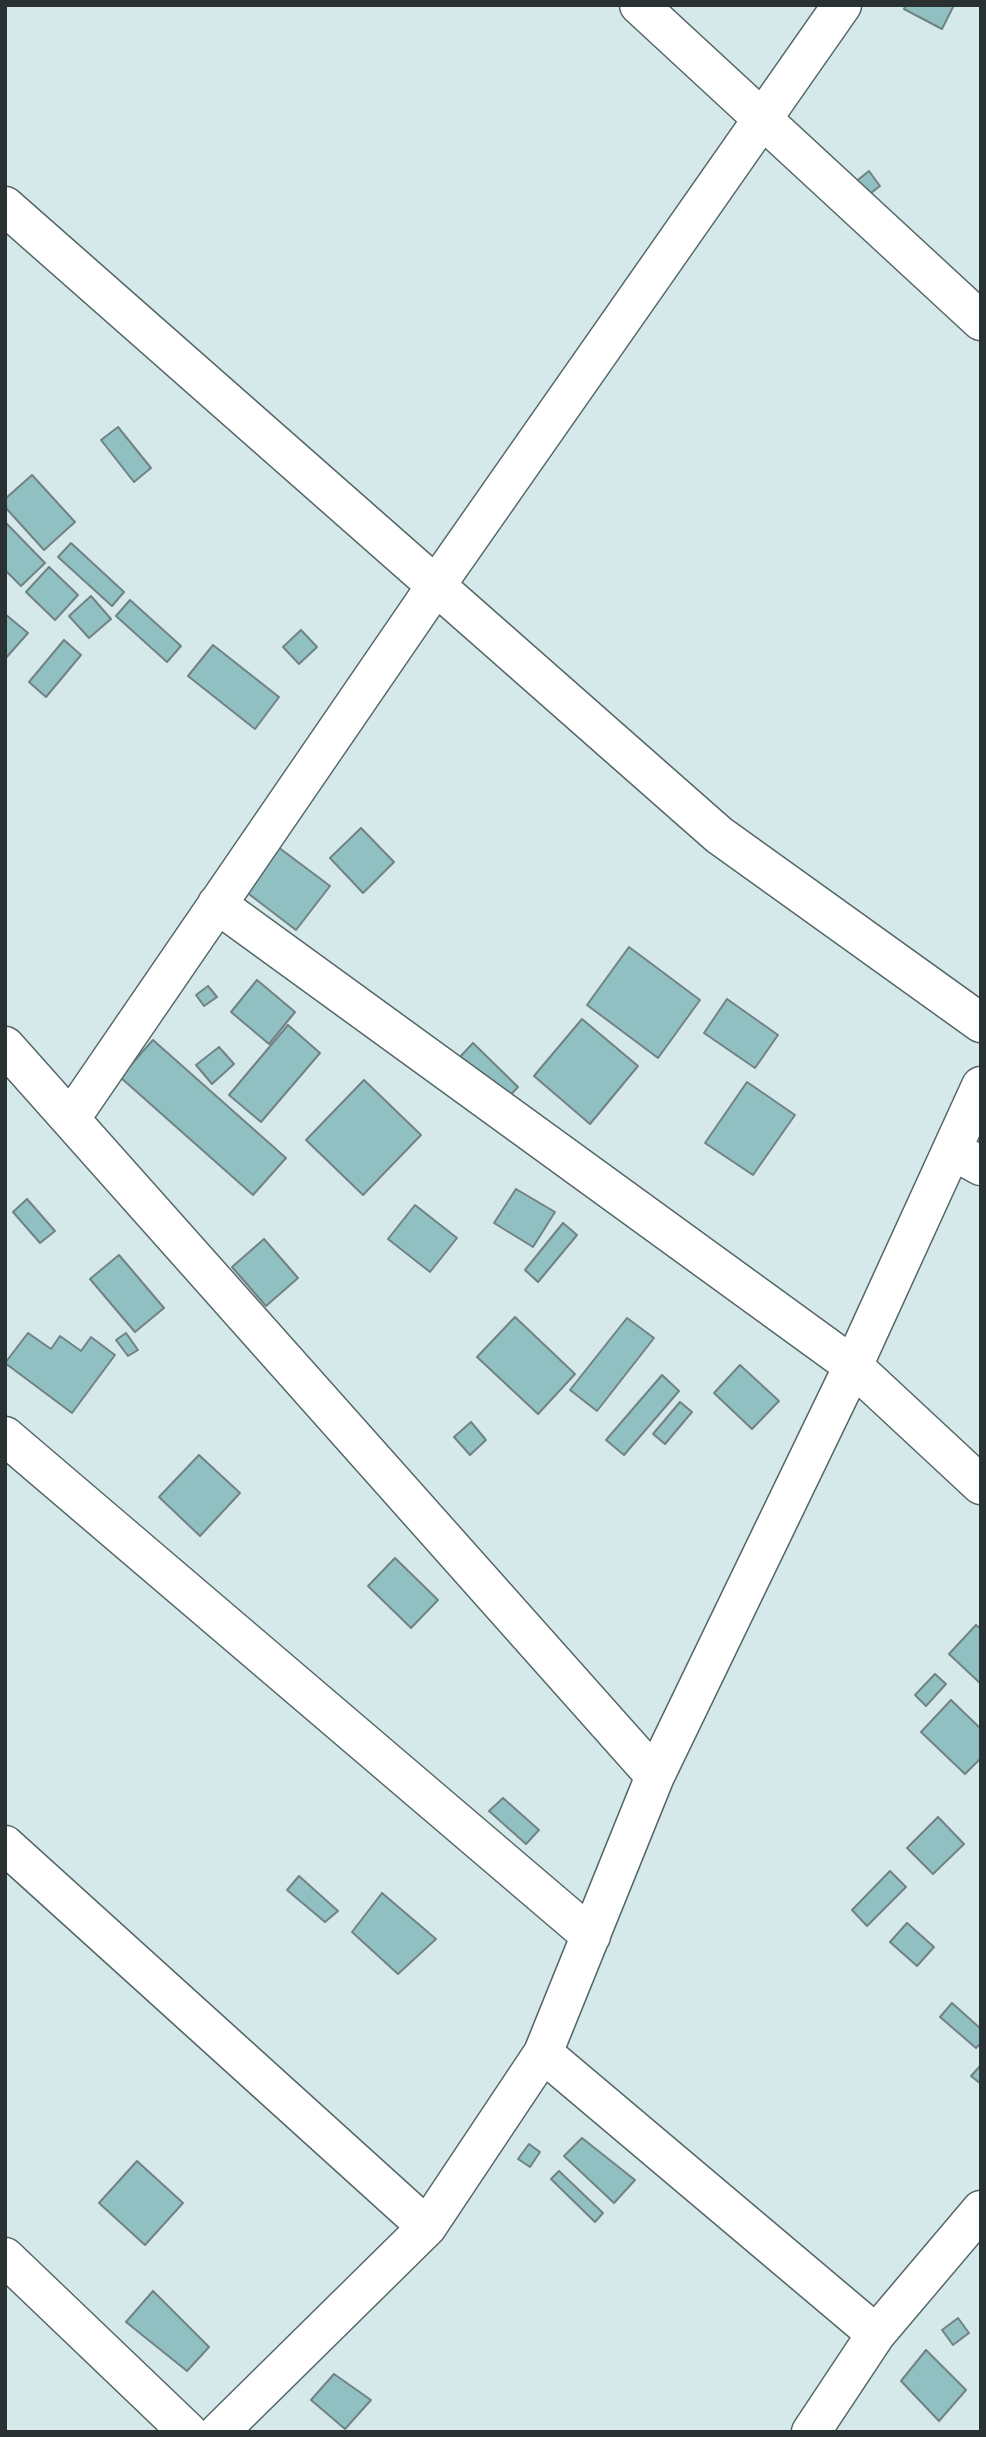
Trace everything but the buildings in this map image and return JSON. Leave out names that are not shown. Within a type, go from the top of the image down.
[{"type":"street","points":[[639,5],[981,321]]},
{"type":"street","points":[[71,1118],[437,584],[842,5]]},
{"type":"street","points":[[5,206],[719,835],[981,1023]]},
{"type":"street","points":[[217,904],[853,1366],[981,1485]]},
{"type":"street","points":[[5,1046],[655,1776]]},
{"type":"street","points":[[219,2432],[427,2227],[543,2053],[655,1776],[853,1366],[966,1158],[981,1086]]},
{"type":"street","points":[[5,1436],[591,1936]]},
{"type":"street","points":[[5,1845],[427,2227]]},
{"type":"street","points":[[543,2053],[876,2334]]},
{"type":"street","points":[[813,2431],[876,2334],[977,2222]]},
{"type":"street","points":[[5,2257],[188,2432]]}]
